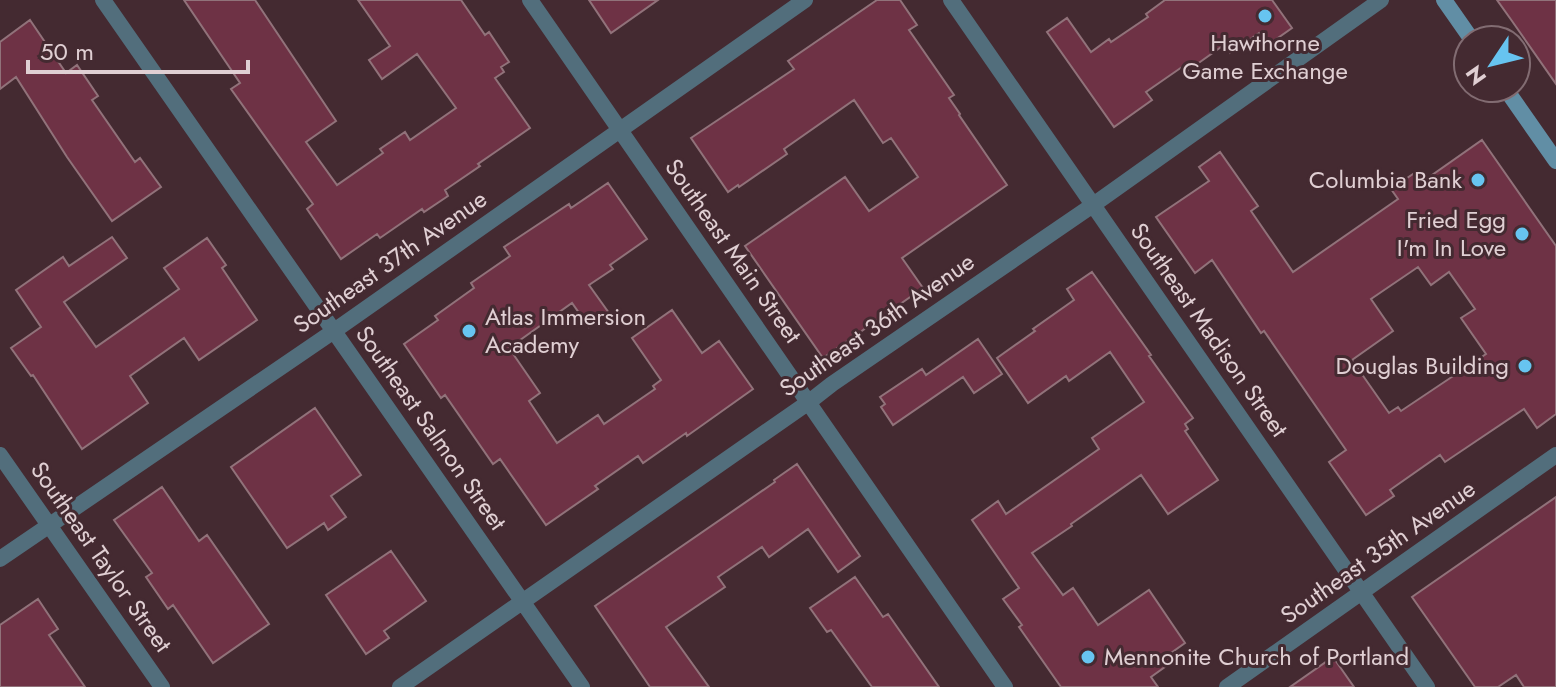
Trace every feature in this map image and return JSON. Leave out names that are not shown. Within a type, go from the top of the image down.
[{"type":"main road","points":[[1444,0],[1461,24]]},
{"type":"main road","points":[[1516,104],[1556,161]]},
{"type":"street","name":"Southeast Salmon Street","points":[[103,0],[582,687]]},
{"type":"street","name":"Southeast Main Street","points":[[530,0],[1005,687]]},
{"type":"street","name":"Southeast 37th Avenue","points":[[0,559],[334,331],[805,0]]},
{"type":"street","name":"Southeast Madison Street","points":[[951,0],[1427,687]]},
{"type":"street","name":"Southeast 36th Avenue","points":[[400,687],[1093,205],[1381,0]]},
{"type":"street","name":"Southeast Taylor Street","points":[[0,455],[162,687]]},
{"type":"street","name":"Southeast 35th Avenue","points":[[1227,687],[1556,455]]},
{"type":"building","points":[[184,0],[255,0],[336,121],[306,142],[337,185],[383,153],[380,149],[405,132],[410,140],[456,108],[417,54],[382,79],[369,60],[390,46],[358,0],[461,0],[485,35],[489,32],[509,62],[501,67],[504,72],[495,78],[530,128],[445,190],[448,196],[424,212],[422,209],[380,238],[377,234],[341,259],[307,209],[313,204],[231,89],[240,83]]},
{"type":"building","points":[[589,0],[658,0],[611,33]]},
{"type":"building","points":[[877,0],[900,0],[917,25],[909,30],[954,95],[949,98],[959,115],[1007,185],[902,258],[923,288],[823,358],[745,246],[845,177],[869,211],[918,177],[891,138],[883,143],[854,100],[784,149],[787,154],[728,192],[691,138],[794,69],[788,61]]},
{"type":"building","points":[[1165,0],[1272,0],[1292,28],[1268,45],[1259,33],[1230,53],[1224,45],[1186,72],[1182,67],[1146,92],[1152,100],[1114,127],[1047,32],[1067,18],[1091,52],[1148,17],[1146,14]]},
{"type":"building","points":[[1497,0],[1556,0],[1556,84],[1532,50],[1532,24],[1514,24]]},
{"type":"building","points":[[30,20],[66,73],[77,65],[98,96],[92,100],[135,162],[140,158],[161,187],[112,221],[16,77],[0,89],[0,42]]},
{"type":"building","points":[[1482,140],[1556,246],[1556,414],[1537,428],[1524,409],[1445,462],[1440,455],[1390,490],[1394,496],[1366,515],[1329,462],[1346,450],[1264,331],[1261,333],[1212,260],[1195,273],[1156,217],[1209,181],[1199,167],[1220,152],[1258,206],[1251,211],[1293,272],[1398,199],[1391,189],[1416,172],[1422,182]],"holes":[[[1418,267],[1431,285],[1449,272],[1475,309],[1461,318],[1486,354],[1401,411],[1398,407],[1389,413],[1352,360],[1393,331],[1371,299]]]},
{"type":"building","points":[[608,183],[647,239],[610,265],[613,269],[589,285],[609,313],[589,327],[572,303],[509,348],[540,393],[529,401],[557,443],[598,415],[604,424],[655,389],[653,386],[661,380],[632,338],[672,310],[702,353],[719,341],[753,389],[643,463],[638,456],[595,486],[598,489],[546,525],[500,459],[493,464],[445,395],[441,398],[404,344],[438,320],[435,316],[474,288],[471,283],[510,256],[504,247],[569,204],[571,208]]},
{"type":"building","points":[[112,237],[127,258],[64,302],[96,347],[179,289],[164,268],[207,238],[226,265],[222,268],[257,320],[199,360],[184,338],[130,376],[148,403],[82,449],[33,375],[11,348],[41,327],[16,290],[63,257],[69,266]]},
{"type":"building","points":[[1092,272],[1193,418],[1185,424],[1188,429],[1185,431],[1218,480],[1168,514],[1141,475],[1032,553],[1063,595],[1073,588],[1098,625],[1149,590],[1185,643],[1171,653],[1176,659],[1151,677],[1158,687],[1061,687],[1003,599],[1019,588],[972,520],[998,501],[1006,514],[1099,449],[1092,438],[1144,402],[1110,352],[1069,381],[1066,376],[1028,403],[997,358],[1074,300],[1067,289]]},
{"type":"building","points":[[978,339],[1002,374],[974,393],[963,377],[893,425],[881,407],[885,404],[880,397],[922,369],[926,375]]},
{"type":"building","points":[[315,408],[361,475],[331,496],[346,517],[328,530],[324,523],[287,548],[231,467]]},
{"type":"building","points":[[797,464],[860,556],[838,572],[808,529],[769,557],[762,547],[718,577],[725,587],[666,627],[709,687],[650,687],[595,606]]},
{"type":"building","points":[[162,487],[199,541],[207,535],[269,624],[213,663],[173,605],[168,609],[146,577],[152,573],[114,520]]},
{"type":"building","points":[[1556,497],[1556,687],[1524,687],[1516,675],[1498,687],[1475,687],[1412,597]]},
{"type":"building","points":[[391,551],[426,601],[384,631],[389,638],[366,654],[326,595]]},
{"type":"building","points":[[855,577],[883,617],[888,614],[939,687],[872,687],[831,630],[827,632],[810,608]]},
{"type":"building","points":[[38,599],[58,629],[49,635],[85,687],[0,687],[0,625]]},
{"type":"building","points":[[1333,657],[1354,687],[1290,687]]},
{"type":"place","name":"Hawthorne Game Exchange","points":[[1265,16]]},
{"type":"place","name":"Columbia Bank","points":[[1478,180]]},
{"type":"place","name":"Fried Egg I'm In Love","points":[[1522,234]]},
{"type":"place","name":"Atlas Immersion Academy","points":[[469,331]]},
{"type":"place","name":"Douglas Building","points":[[1525,366]]},
{"type":"place","name":"Mennonite Church of Portland","points":[[1088,657]]}]
